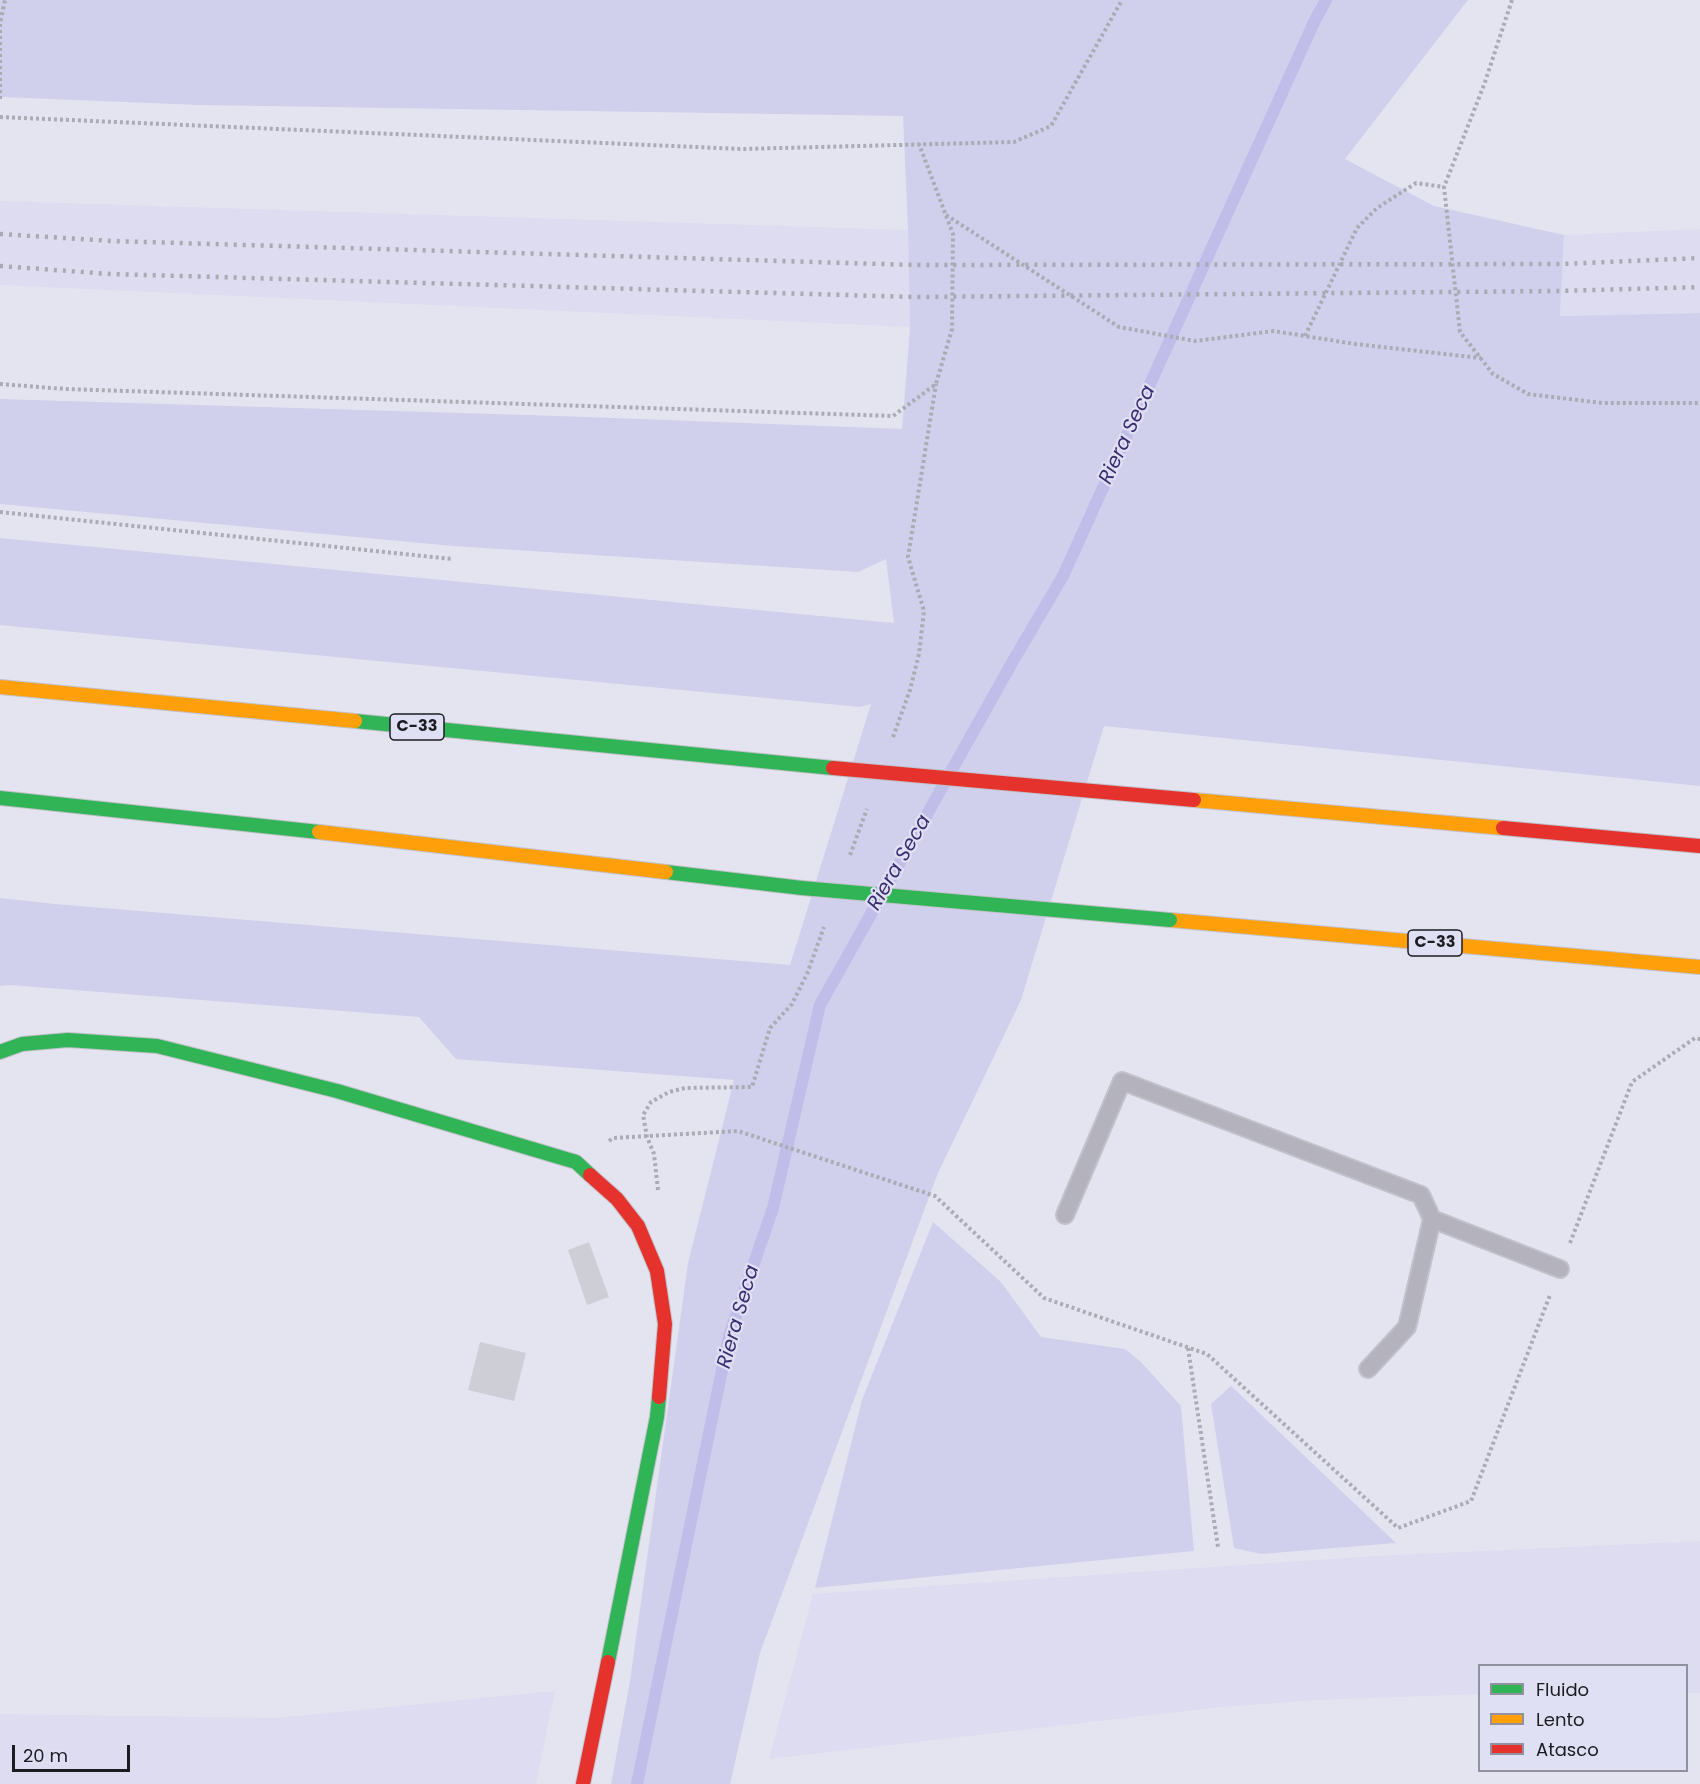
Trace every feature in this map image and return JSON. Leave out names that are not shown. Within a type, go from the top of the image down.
[{"type":"main road","name":"C-33","points":[[0,687],[833,768],[1700,846]]},
{"type":"main road","name":"C-33","points":[[0,798],[802,888],[1700,967]]},
{"type":"main road","points":[[0,1052],[22,1044],[68,1040],[157,1046],[337,1091],[576,1162],[616,1199],[638,1226],[657,1271],[665,1324],[657,1417],[583,1784]]},
{"type":"lane","points":[[1065,1215],[1122,1081],[1421,1195],[1432,1219],[1407,1327],[1368,1369]]},
{"type":"lane","points":[[1432,1219],[1560,1269]]},
{"type":"path","points":[[0,99],[0,24],[4,0]]},
{"type":"path","points":[[0,117],[742,149],[1014,142],[1051,126],[1122,0]]},
{"type":"path","points":[[1512,0],[1484,85],[1444,187],[1460,332],[1493,374],[1528,394],[1602,403],[1700,403]]},
{"type":"path","points":[[890,744],[910,690],[919,654],[924,611],[908,557],[936,384],[952,329],[953,234],[919,144]]},
{"type":"path","points":[[1305,336],[1357,228],[1377,207],[1416,183],[1444,187]]},
{"type":"path","points":[[946,215],[1119,327],[1195,341],[1274,331],[1355,344],[1481,358]]},
{"type":"path","points":[[0,384],[77,390],[893,416],[936,384]]},
{"type":"path","points":[[0,512],[452,559]]},
{"type":"path","points":[[847,864],[870,799]]},
{"type":"path","points":[[658,1192],[654,1155],[647,1137],[643,1114],[651,1102],[669,1092],[685,1088],[752,1087],[770,1028],[792,1004],[807,974],[827,919]]},
{"type":"path","points":[[576,1162],[613,1138],[738,1131],[935,1196],[1044,1298],[1207,1354],[1398,1528],[1471,1501],[1632,1082],[1695,1038],[1700,1039]]},
{"type":"path","points":[[1188,1348],[1218,1547]]},
{"type":"shaded area","points":[[0,0],[1468,0],[1345,159],[1434,206],[1564,235],[1560,316],[1700,313],[1700,786],[1104,726],[1021,1000],[938,1173],[760,1653],[730,1784],[611,1784],[630,1681],[688,1263],[734,1080],[456,1059],[419,1017],[0,986],[0,898],[790,965],[871,704],[860,707],[0,625],[0,538],[894,623],[886,559],[858,572],[453,546],[0,504],[0,399],[902,429],[910,327],[903,116],[199,105],[0,97]]},
{"type":"shaded area","points":[[0,201],[908,230],[910,327],[0,285]]},
{"type":"shaded area","points":[[1700,229],[1700,313],[1560,316],[1564,235]]},
{"type":"shaded area","points":[[933,1222],[1001,1282],[1041,1337],[1125,1349],[1141,1362],[1181,1406],[1194,1551],[815,1588],[862,1400]]},
{"type":"shaded area","points":[[1231,1386],[1396,1543],[1261,1554],[1234,1548],[1211,1404]]},
{"type":"shaded area","points":[[1700,1541],[1700,1693],[1688,1693],[1688,1664],[1478,1664],[1478,1694],[1317,1700],[1222,1707],[769,1759],[813,1594],[1375,1556]]},
{"type":"shaded area","points":[[555,1691],[536,1784],[0,1784],[0,1714],[276,1718]]},
{"type":"building","points":[[589,1242],[609,1297],[587,1305],[568,1250]]},
{"type":"building","points":[[480,1342],[526,1353],[514,1401],[468,1390]]},
{"type":"waterway","name":"Riera Seca","points":[[637,1784],[729,1336],[773,1208],[820,1005],[1063,576],[1326,0]]},
{"type":"railway","points":[[0,234],[112,241],[914,265],[1561,264],[1700,258]]},
{"type":"railway","points":[[0,266],[110,274],[914,297],[1560,291],[1700,287]]},
{"type":"traffic: fast","points":[[355,721],[833,768]]},
{"type":"traffic: fast","points":[[0,798],[319,832]]},
{"type":"traffic: fast","points":[[666,872],[802,888]]},
{"type":"traffic: fast","points":[[802,888],[1170,920]]},
{"type":"traffic: fast","points":[[0,1052],[22,1044],[68,1040],[157,1046],[337,1091],[576,1162],[590,1175]]},
{"type":"traffic: fast","points":[[608,1662],[657,1417],[659,1397]]},
{"type":"traffic: slow","points":[[0,687],[355,721]]},
{"type":"traffic: slow","points":[[1194,800],[1503,828]]},
{"type":"traffic: slow","points":[[319,832],[666,872]]},
{"type":"traffic: slow","points":[[1170,920],[1700,967]]},
{"type":"traffic: jam","points":[[833,768],[1194,800]]},
{"type":"traffic: jam","points":[[1503,828],[1700,846]]},
{"type":"traffic: jam","points":[[590,1175],[617,1199],[638,1226],[657,1271],[665,1324],[659,1397]]},
{"type":"traffic: jam","points":[[583,1784],[608,1662]]}]
